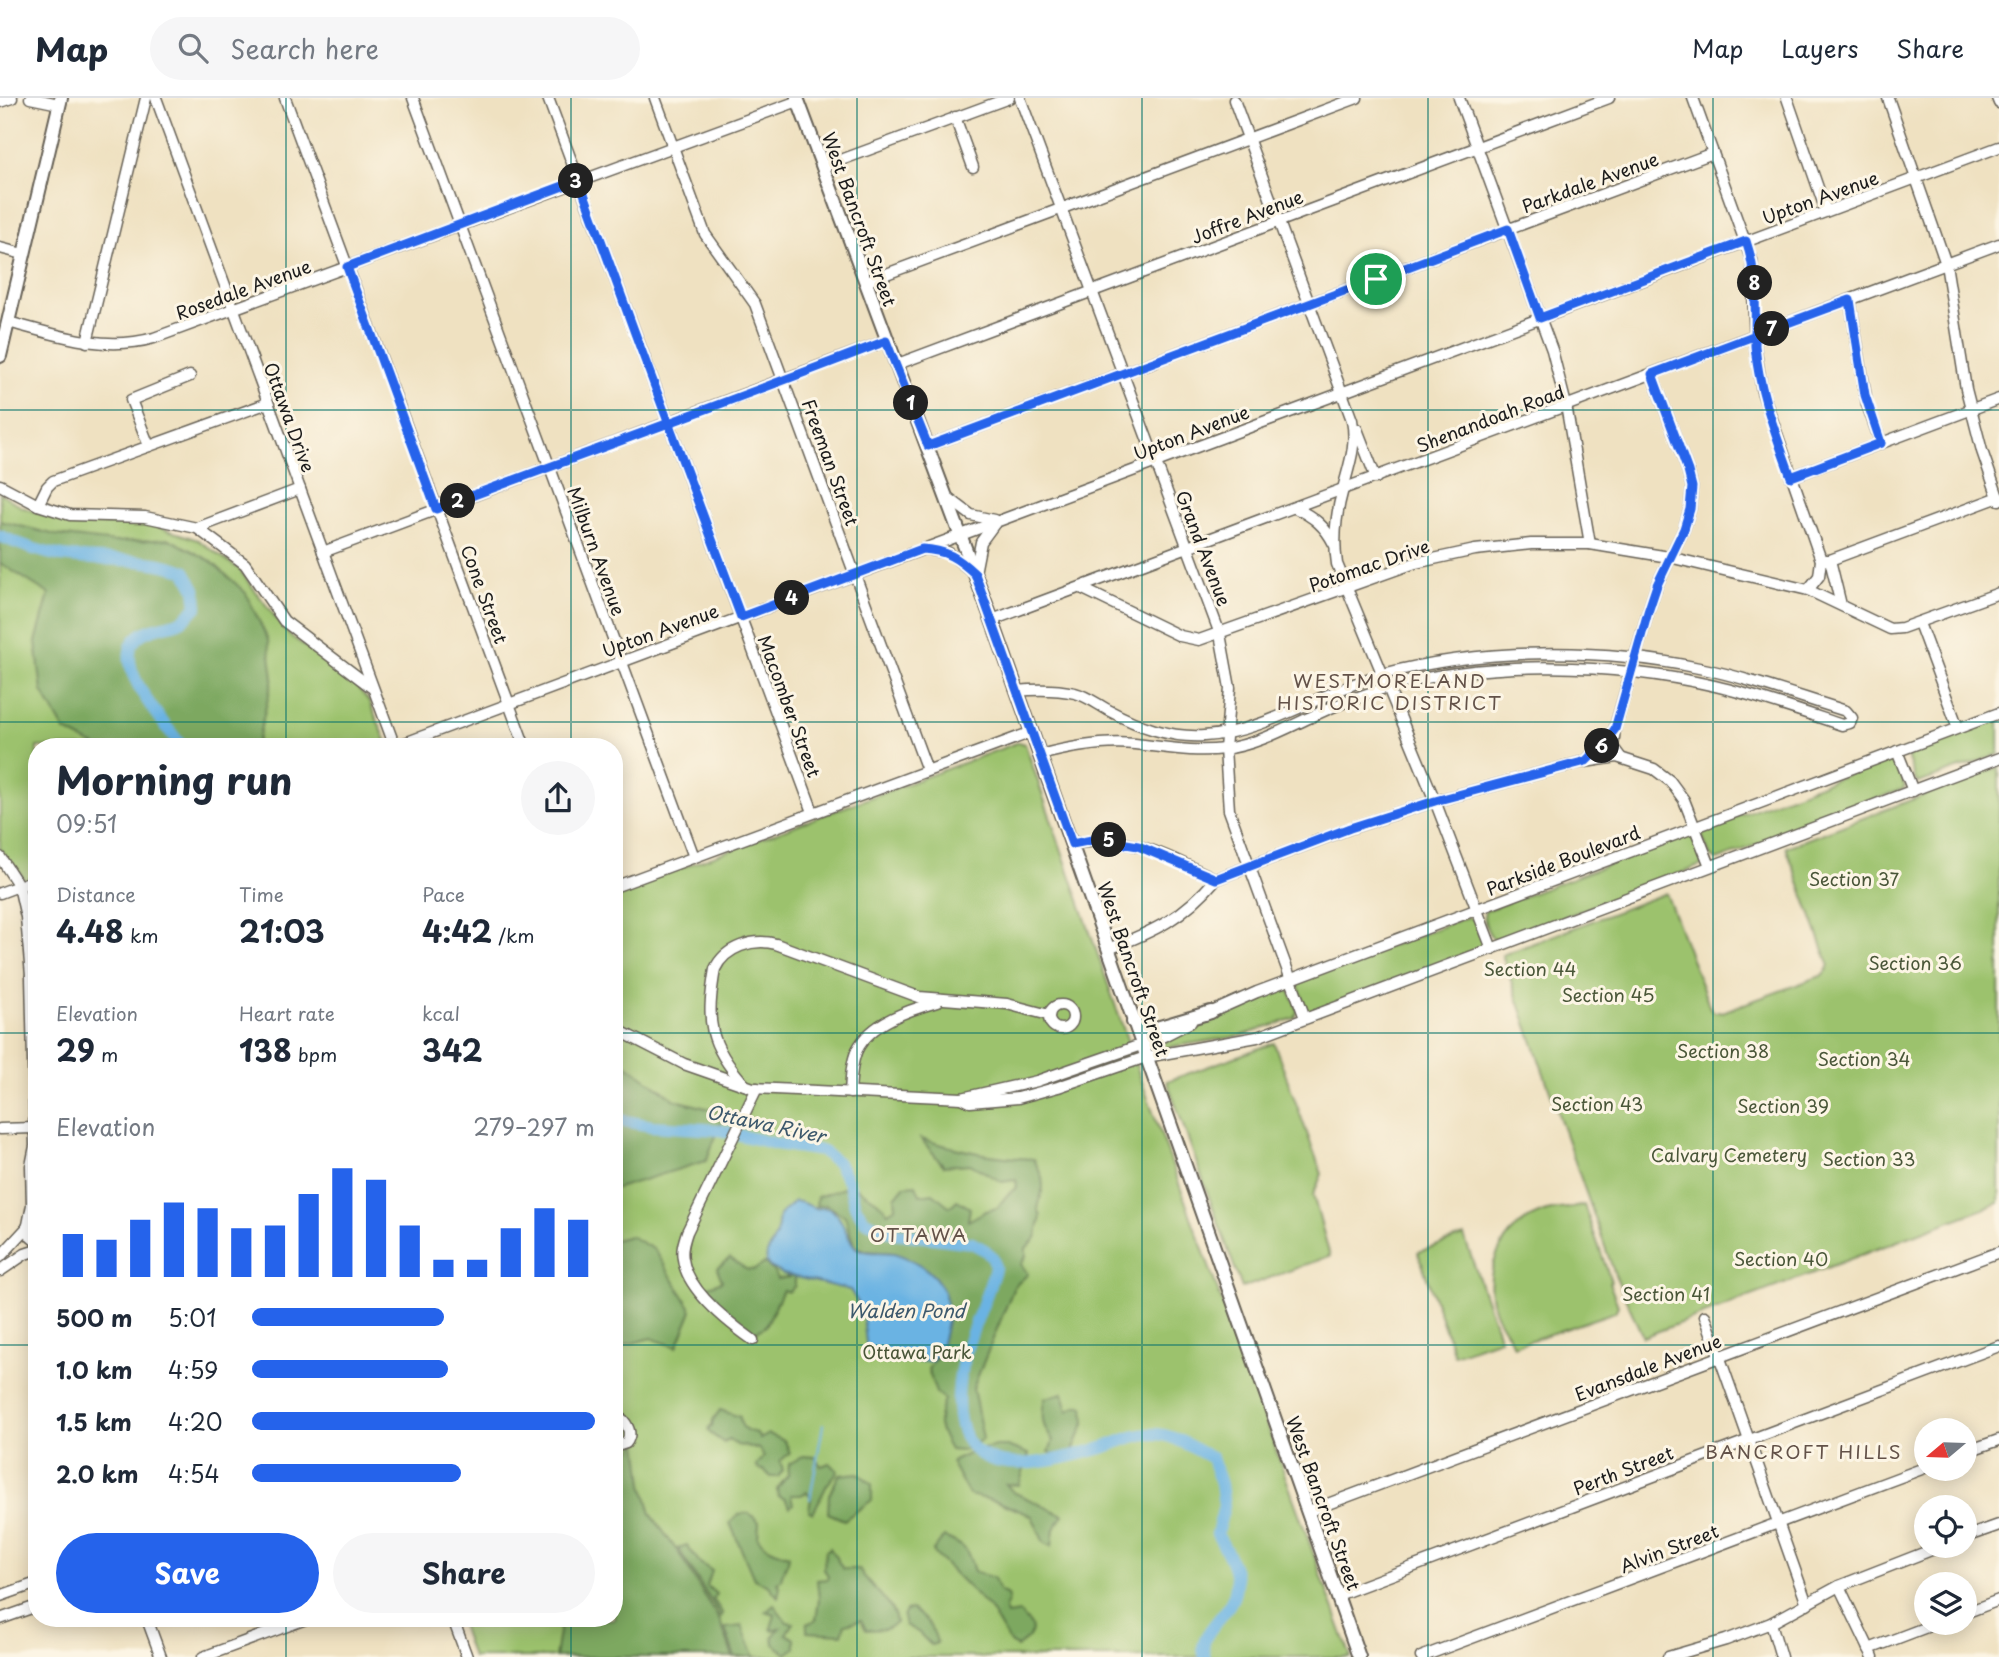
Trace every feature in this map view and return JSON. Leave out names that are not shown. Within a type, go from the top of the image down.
[{"type":"main road","name":"West Bancroft Street","points":[[797,99],[992,621],[1359,1657]]},
{"type":"main road","points":[[0,356],[60,101]]},
{"type":"main road","points":[[1133,1022],[1153,1029],[1211,1012]]},
{"type":"street","points":[[0,102],[12,98]]},
{"type":"street","points":[[30,98],[60,101]]},
{"type":"street","points":[[88,342],[146,98]]},
{"type":"street","name":"Ottawa Drive","points":[[156,98],[391,738]]},
{"type":"street","name":"Cone Street","points":[[285,98],[521,738]]},
{"type":"street","name":"Milburn Avenue","points":[[413,98],[694,857]]},
{"type":"street","name":"Macomber Street","points":[[548,98],[813,812]]},
{"type":"street","name":"Freeman Street","points":[[655,98],[705,234],[755,304],[928,770]]},
{"type":"street","points":[[822,167],[1009,98]]},
{"type":"street","name":"Grand Avenue","points":[[1020,98],[1090,292],[1220,634],[1230,688],[1225,749],[1229,810],[1305,1018]]},
{"type":"street","points":[[864,282],[1357,98]]},
{"type":"street","points":[[1459,98],[1552,350],[1566,405],[1590,544]]},
{"type":"street","name":"Joffre Avenue","points":[[895,365],[1609,98]]},
{"type":"street","points":[[1693,98],[1746,241],[1754,272],[1755,335],[1762,391],[1791,477],[1826,560],[1841,606]]},
{"type":"street","points":[[1787,98],[1826,211]]},
{"type":"street","points":[[1808,590],[1819,576],[1826,560],[1999,498],[1982,452],[1961,367],[1946,264],[1888,98]]},
{"type":"street","points":[[1997,98],[1999,103]]},
{"type":"street","name":"Rosedale Avenue","points":[[5,328],[106,345],[140,342],[234,310],[797,99]]},
{"type":"street","points":[[1234,100],[1376,478]]},
{"type":"street","points":[[955,117],[973,167]]},
{"type":"street","name":"Upton Avenue","points":[[418,738],[1155,462],[1345,397],[1540,318],[1999,147]]},
{"type":"street","name":"Parkdale Avenue","points":[[928,446],[1713,153]]},
{"type":"street","name":"Shenandoah Road","points":[[992,621],[1999,244]]},
{"type":"street","points":[[0,248],[23,254]]},
{"type":"street","points":[[1850,300],[1865,395],[1881,443]]},
{"type":"street","points":[[323,551],[886,341]]},
{"type":"street","points":[[1621,758],[1613,747],[1615,729],[1651,603],[1669,557],[1684,529],[1690,509],[1692,487],[1652,374]]},
{"type":"street","points":[[149,446],[131,400],[190,376]]},
{"type":"street","points":[[1345,397],[1355,437],[1354,451],[1342,491],[1334,544],[1337,565],[1435,801],[1492,949]]},
{"type":"street","points":[[1791,477],[1999,399]]},
{"type":"street","points":[[38,505],[47,487],[62,478],[268,402]]},
{"type":"street","points":[[0,485],[38,505],[70,516],[145,517],[197,528],[245,564],[284,621],[374,689]]},
{"type":"street","points":[[197,528],[300,489]]},
{"type":"street","points":[[922,549],[937,549],[949,553],[975,574],[981,542],[998,520],[971,515],[946,496]]},
{"type":"street","points":[[1295,508],[1318,521],[1334,544]]},
{"type":"street","name":"Potomac Drive","points":[[1081,588],[1180,636],[1199,640],[1415,563],[1475,550],[1531,544],[1590,544],[1669,557],[1808,590],[1890,629],[1919,623],[1999,593]]},
{"type":"street","points":[[1919,623],[1958,728]]},
{"type":"street","points":[[1017,691],[1058,690],[1077,694],[1140,726],[1172,734],[1201,736],[1227,734],[1258,726],[1328,694],[1381,675],[1446,662],[1513,655],[1578,655],[1635,658],[1700,668],[1749,680],[1846,711],[1851,715],[1851,721],[1842,725],[1715,686],[1664,676],[1578,669],[1495,670],[1438,676],[1386,688],[1318,713],[1266,738],[1225,749],[1185,751],[1118,743],[1040,755]]},
{"type":"street","name":"Parkside Boulevard","points":[[1143,1049],[1211,1012],[1291,979],[1999,713]]},
{"type":"street","points":[[1586,761],[1615,729]]},
{"type":"street","points":[[623,884],[1032,732]]},
{"type":"street","points":[[1897,751],[1913,790]]},
{"type":"street","points":[[1108,949],[1139,937],[1175,918],[1196,902],[1216,879],[1350,828],[1435,801],[1601,758],[1621,758],[1654,769],[1670,780],[1684,800],[1710,866]]},
{"type":"street","points":[[623,1033],[684,1064],[746,1086],[962,1098],[1037,1081],[1143,1049],[1257,1037],[1999,758]]},
{"type":"street","points":[[1072,844],[1097,839],[1130,844],[1216,879]]},
{"type":"street","points":[[0,857],[19,886],[28,940]]},
{"type":"street","points":[[0,893],[28,882]]},
{"type":"street","points":[[746,1086],[721,1053],[711,1026],[710,1009],[715,968],[722,957],[732,950],[752,943],[769,942],[901,991],[943,1001],[1007,1004],[1049,1015]]},
{"type":"street","points":[[850,1093],[853,1059],[862,1041],[869,1034],[905,1013],[943,1001]]},
{"type":"street","points":[[753,1340],[712,1307],[683,1263],[682,1249],[687,1232],[757,1088]]},
{"type":"street","points":[[0,1129],[28,1128]]},
{"type":"street","points":[[0,1258],[28,1226]]},
{"type":"street","name":"Evansdale Avenue","points":[[1309,1511],[1999,1252]]},
{"type":"street","points":[[0,1271],[28,1253]]},
{"type":"street","points":[[1705,1316],[1807,1604]]},
{"type":"street","name":"Perth Street","points":[[1338,1595],[1999,1346]]},
{"type":"street","points":[[623,1421],[630,1435],[623,1444]]},
{"type":"street","points":[[1978,1447],[1999,1440]]},
{"type":"street","name":"Alvin Street","points":[[1421,1657],[1914,1472]]},
{"type":"street","points":[[1977,1533],[1999,1525]]},
{"type":"street","points":[[1668,1657],[1771,1623],[1839,1586],[1914,1557]]},
{"type":"street","points":[[0,1597],[28,1586]]},
{"type":"street","points":[[1839,1586],[1871,1653],[1914,1634]]},
{"type":"street","points":[[1977,1608],[1999,1600]]},
{"type":"street","points":[[0,1619],[28,1609]]},
{"type":"street","points":[[1771,1623],[1781,1657]]},
{"type":"street","points":[[149,1627],[161,1657]]},
{"type":"street","points":[[203,1657],[284,1627]]},
{"type":"street","points":[[456,1627],[467,1657]]},
{"type":"green space","points":[[0,493],[22,507],[56,519],[147,523],[198,540],[239,569],[288,634],[352,681],[369,701],[385,738],[28,738],[28,886],[0,850]]},
{"type":"green space","points":[[0,521],[56,535],[115,542],[170,539],[211,561],[246,593],[268,640],[273,678],[258,738],[79,738],[65,731],[42,691],[36,642],[49,594],[0,563]]},
{"type":"green space","points":[[1999,717],[1999,754],[1919,783],[1916,781],[1907,752]]},
{"type":"green space","name":"Ottawa Park","points":[[1019,742],[1025,744],[1138,1071],[1351,1657],[472,1657],[462,1627],[623,1627],[623,890]]},
{"type":"green space","points":[[1890,758],[1894,760],[1905,787],[1903,789],[1717,860],[1710,856],[1701,833],[1703,829]]},
{"type":"green space","name":"Calvary Cemetery","points":[[1999,767],[1999,1203],[1643,1337],[1615,1275],[1502,955],[1666,893],[1710,1008],[1714,1012],[1722,1012],[1821,976],[1829,964],[1786,847]]},
{"type":"green space","points":[[1689,834],[1693,837],[1704,862],[1702,865],[1498,942],[1487,929],[1485,911]]},
{"type":"green space","points":[[1467,917],[1474,919],[1484,943],[1481,948],[1315,1011],[1307,1010],[1298,985],[1300,980]]},
{"type":"green space","points":[[1285,987],[1289,989],[1298,1011],[1295,1018],[1241,1036],[1156,1049],[1156,1046],[1260,995]]},
{"type":"green space","points":[[1274,1043],[1322,1174],[1313,1195],[1330,1256],[1242,1288],[1167,1081]]},
{"type":"green space","points":[[623,1062],[676,1100],[725,1113],[706,1161],[623,1186]]},
{"type":"green space","points":[[921,1139],[977,1153],[1034,1159],[1042,1177],[1043,1187],[1038,1209],[1041,1216],[1036,1238],[1026,1248],[1026,1256],[1021,1264],[1028,1274],[1014,1287],[973,1388],[983,1439],[962,1451],[950,1450],[940,1431],[939,1414],[944,1399],[936,1393],[928,1369],[940,1353],[894,1253],[866,1251],[854,1246],[845,1216],[826,1205],[816,1206],[817,1197],[852,1185],[877,1201],[888,1212],[896,1207],[895,1197],[904,1186],[916,1185],[920,1195],[933,1193],[950,1207],[957,1200],[970,1208],[968,1221],[997,1208],[1017,1187],[1016,1180],[1002,1182],[970,1164],[944,1166]]},
{"type":"green space","points":[[1584,1205],[1618,1306],[1615,1312],[1514,1346],[1497,1317],[1491,1297],[1493,1267],[1498,1253],[1505,1240],[1527,1220],[1546,1211]]},
{"type":"green space","points":[[630,1236],[655,1250],[692,1310],[677,1347],[651,1338],[623,1346],[623,1238]]},
{"type":"green space","points":[[1464,1236],[1500,1339],[1454,1355],[1418,1252]]},
{"type":"green space","points":[[730,1258],[746,1269],[754,1270],[765,1263],[777,1279],[795,1276],[795,1286],[788,1292],[783,1290],[766,1326],[752,1334],[705,1294],[709,1286],[722,1281],[717,1268]]},
{"type":"green space","points":[[1063,1393],[1068,1411],[1076,1406],[1084,1406],[1085,1422],[1073,1451],[1061,1457],[1049,1452],[1053,1440],[1044,1425],[1043,1415],[1045,1398]]},
{"type":"green space","points":[[720,1410],[740,1417],[743,1427],[757,1433],[760,1439],[769,1434],[785,1441],[790,1453],[780,1461],[783,1470],[778,1477],[771,1477],[758,1469],[756,1466],[764,1457],[759,1449],[737,1445],[729,1439],[724,1443],[710,1433],[708,1429]]},
{"type":"green space","points":[[638,1442],[643,1484],[651,1514],[680,1555],[720,1621],[733,1657],[555,1657],[560,1627],[623,1627],[623,1461]]},
{"type":"green space","points":[[1007,1446],[1029,1454],[1019,1485],[1006,1484],[1013,1492],[1063,1515],[1054,1529],[1052,1546],[1044,1543],[1032,1516],[999,1502],[969,1495],[951,1462],[974,1451]]},
{"type":"green space","points":[[803,1456],[815,1457],[821,1466],[830,1463],[838,1471],[827,1485],[813,1513],[809,1511],[811,1497],[807,1492],[791,1495],[793,1504],[790,1507],[785,1499],[778,1496],[777,1489],[788,1475],[789,1464]]},
{"type":"green space","points":[[858,1473],[872,1484],[872,1500],[844,1520],[828,1513],[829,1495],[839,1475]]},
{"type":"green space","points":[[749,1513],[759,1522],[758,1538],[761,1542],[772,1550],[789,1555],[781,1580],[777,1582],[780,1587],[778,1597],[769,1586],[754,1579],[730,1523],[739,1514]]},
{"type":"green space","points":[[944,1537],[965,1549],[974,1572],[994,1578],[999,1591],[1008,1595],[1005,1609],[1007,1615],[1020,1613],[1031,1625],[1032,1631],[1028,1638],[1017,1647],[1011,1644],[989,1608],[933,1551]]},
{"type":"green space","points":[[687,1545],[700,1563],[712,1571],[707,1586],[716,1594],[713,1599],[723,1614],[721,1617],[678,1548]]},
{"type":"green space","points":[[830,1548],[843,1569],[859,1569],[887,1602],[896,1623],[886,1629],[866,1630],[861,1620],[845,1624],[842,1634],[807,1632],[807,1624],[816,1620],[819,1599],[817,1580],[827,1579],[824,1569],[825,1552]]},
{"type":"green space","points":[[774,1605],[787,1622],[793,1623],[786,1634],[795,1639],[795,1648],[787,1654],[774,1644],[773,1636],[780,1628],[772,1630],[775,1615],[766,1612]]},
{"type":"green space","points":[[912,1609],[928,1623],[937,1643],[931,1645],[918,1632],[905,1625],[903,1617],[906,1611]]},
{"type":"green space","points":[[742,1626],[755,1657],[735,1657],[725,1628]]},
{"type":"water","name":"Walden Pond","points":[[795,1201],[832,1211],[858,1249],[897,1254],[910,1259],[939,1282],[947,1304],[947,1317],[942,1343],[932,1361],[885,1363],[875,1359],[867,1351],[862,1309],[850,1290],[783,1274],[770,1267],[766,1262],[767,1253],[777,1234],[779,1215]]},
{"type":"waterway","name":"Ottawa River","points":[[0,536],[30,548],[62,556],[139,561],[185,571],[195,589],[197,606],[180,621],[150,630],[135,640],[130,653],[132,669],[139,687],[175,738]]},
{"type":"waterway","name":"Ottawa River","points":[[623,1121],[652,1126],[719,1130],[776,1144],[822,1151],[838,1163],[849,1183],[855,1206],[865,1221],[894,1233],[972,1243],[985,1250],[993,1258],[995,1268],[965,1354],[959,1384],[959,1417],[967,1441],[982,1455],[1002,1462],[1025,1464],[1050,1461],[1153,1434],[1176,1439],[1212,1458],[1221,1484],[1224,1506],[1217,1534],[1232,1562],[1236,1580],[1230,1603],[1205,1638],[1205,1657]]},
{"type":"waterway","points":[[810,1499],[823,1425]]},
{"type":"district","name":"WESTMORELAND HISTORIC DISTRICT","points":[[1390,691]]},
{"type":"district","name":"OTTAWA","points":[[919,1234]]},
{"type":"district","name":"BANCROFT HILLS","points":[[1804,1451]]},
{"type":"route","points":[[1376,279],[928,446],[886,341],[668,422],[436,509],[347,267],[579,180],[619,290],[644,356],[668,422],[741,617],[922,549],[937,549],[949,553],[975,574],[1072,844],[1097,839],[1138,846],[1216,879],[1350,828],[1435,801],[1586,761],[1605,742],[1615,729],[1657,585],[1684,529],[1690,509],[1692,487],[1688,471],[1652,374],[1748,338],[1755,335],[1763,332],[1850,300],[1865,395],[1881,443],[1791,477],[1760,382],[1755,346],[1755,342],[1755,335],[1755,285],[1754,272],[1746,241],[1540,318],[1508,229],[1376,279]]},
{"type":"park label","name":"Section 37","points":[[1854,878]]},
{"type":"park label","name":"Section 36","points":[[1915,962]]},
{"type":"park label","name":"Section 44","points":[[1530,968]]},
{"type":"park label","name":"Section 45","points":[[1608,994]]},
{"type":"park label","name":"Section 38","points":[[1723,1050]]},
{"type":"park label","name":"Section 34","points":[[1864,1058]]},
{"type":"park label","name":"Section 43","points":[[1597,1103]]},
{"type":"park label","name":"Section 39","points":[[1783,1105]]},
{"type":"park label","name":"Section 33","points":[[1869,1158]]},
{"type":"park label","name":"Section 40","points":[[1781,1258]]},
{"type":"park label","name":"Section 41","points":[[1666,1293]]}]
